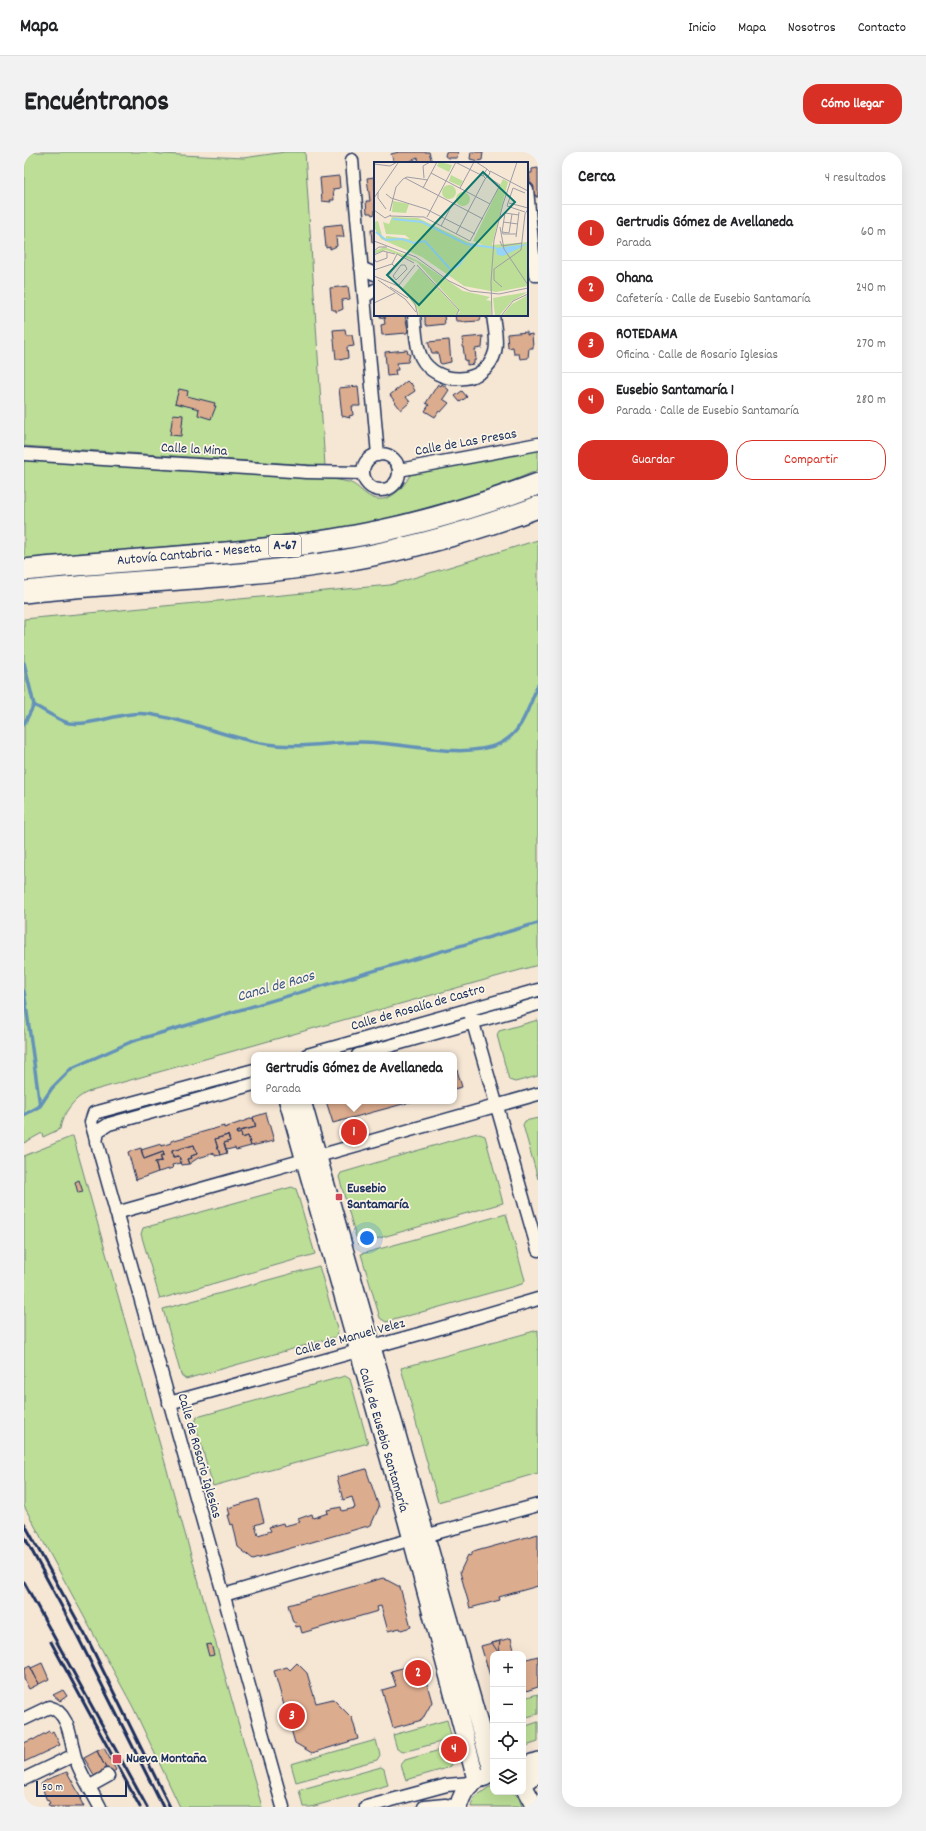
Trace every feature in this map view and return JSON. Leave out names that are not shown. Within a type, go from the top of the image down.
[{"type":"highway","name":"Autovía Cantabria - Meseta","points":[[24,570],[264,549],[355,536],[446,515],[538,484]]},
{"type":"highway","name":"Autovía Cantabria - Meseta","points":[[24,592],[260,572],[336,562],[441,539],[538,507]]},
{"type":"main road","name":"Calle de Eusebio Santamaría","points":[[289,1104],[312,1158]]},
{"type":"main road","name":"Calle de Eusebio Santamaría","points":[[303,1104],[312,1158],[418,1537],[490,1765]]},
{"type":"main road","name":"Calle de Eusebio Santamaría","points":[[418,1537],[473,1781]]},
{"type":"main road","points":[[526,1765],[538,1761]]},
{"type":"main road","points":[[526,1783],[538,1773]]},
{"type":"main road","points":[[458,1807],[473,1781],[490,1775]]},
{"type":"main road","points":[[526,1790],[535,1807]]},
{"type":"street","points":[[351,155],[378,455]]},
{"type":"street","points":[[528,201],[534,275]]},
{"type":"street","points":[[361,268],[374,274]]},
{"type":"street","points":[[364,297],[374,291]]},
{"type":"street","points":[[414,316],[417,342],[424,363],[438,375],[459,379],[478,374],[483,371],[492,358],[496,346],[494,316]]},
{"type":"street","name":"Calle de Las Presas","points":[[399,470],[538,444]]},
{"type":"street","name":"Calle la Mina","points":[[24,454],[307,472],[363,473]]},
{"type":"street","points":[[378,455],[387,455],[392,458],[399,470],[398,480],[384,490],[373,489],[368,486],[363,473],[367,461],[378,455]]},
{"type":"street","name":"Calle de Rosalía de Castro","points":[[318,1052],[538,990]]},
{"type":"street","name":"Calle de Rosalía de Castro","points":[[368,1052],[538,1004]]},
{"type":"street","points":[[468,1009],[538,1250]]},
{"type":"street","name":"Calle de Rosario Iglesias","points":[[251,1071],[94,1113],[91,1122],[283,1807]]},
{"type":"street","points":[[96,1144],[98,1131],[109,1124],[251,1085]]},
{"type":"street","points":[[116,1213],[538,1094]]},
{"type":"street","name":"Calle de Manuel Velez","points":[[169,1404],[538,1299]]},
{"type":"street","points":[[224,1595],[418,1537],[538,1505]]},
{"type":"street","points":[[24,1720],[49,1707],[59,1712],[70,1735],[75,1758],[100,1807]]},
{"type":"street","points":[[24,1779],[68,1758]]},
{"type":"street","points":[[90,1786],[108,1776],[107,1775]]},
{"type":"street","points":[[366,1807],[447,1785],[473,1781]]},
{"type":"street","points":[[424,1807],[445,1804],[458,1807]]},
{"type":"green space","points":[[24,152],[149,152],[161,154],[243,158],[285,152],[305,152],[325,466],[24,446]]},
{"type":"green space","points":[[538,448],[538,470],[489,491],[362,525],[244,540],[24,559],[24,459],[331,479],[351,483],[373,498],[379,499],[392,496],[402,487],[410,475]]},
{"type":"green space","points":[[538,540],[538,965],[88,1092],[78,1098],[66,1112],[60,1129],[43,1137],[42,1133],[24,1143],[24,619],[390,585]]},
{"type":"green space","points":[[538,1020],[538,1076],[515,1082],[509,1080],[497,1035],[499,1031]]},
{"type":"green space","points":[[538,1118],[538,1179],[523,1125],[525,1121]]},
{"type":"green space","points":[[477,1133],[485,1136],[503,1203],[358,1244],[339,1177],[341,1173]]},
{"type":"green space","points":[[73,1136],[262,1807],[180,1807],[133,1707],[24,1506],[24,1156]]},
{"type":"green space","points":[[292,1187],[296,1189],[315,1254],[160,1299],[141,1234],[143,1228]]},
{"type":"green space","points":[[506,1214],[525,1280],[522,1284],[386,1322],[380,1318],[361,1254]]},
{"type":"green space","points":[[319,1266],[338,1332],[335,1337],[186,1379],[181,1375],[163,1309]]},
{"type":"green space","points":[[538,1330],[538,1473],[438,1502],[401,1368]]},
{"type":"green space","points":[[345,1376],[350,1379],[368,1443],[213,1486],[195,1423],[197,1417]]},
{"type":"green space","points":[[538,1694],[538,1714],[526,1717],[526,1697]]},
{"type":"green space","points":[[447,1720],[452,1739],[403,1752],[397,1749],[393,1735]]},
{"type":"green space","points":[[538,1722],[538,1742],[526,1746],[526,1726]]},
{"type":"green space","points":[[376,1740],[380,1755],[377,1760],[296,1782],[291,1764]]},
{"type":"green space","points":[[454,1746],[457,1755],[451,1766],[406,1780],[401,1765],[405,1760]]},
{"type":"green space","points":[[381,1767],[384,1769],[388,1785],[311,1807],[303,1807],[299,1790]]},
{"type":"green space","points":[[490,1787],[490,1795],[516,1795],[519,1798],[522,1807],[471,1807],[474,1798]]},
{"type":"building","points":[[399,152],[429,152],[432,162],[419,162],[418,158],[410,162],[394,162],[391,154]]},
{"type":"building","points":[[446,152],[458,152],[457,158],[448,158],[445,156]]},
{"type":"building","points":[[471,152],[483,152],[482,160],[478,161],[470,159]]},
{"type":"building","points":[[538,168],[538,197],[536,197],[536,195],[532,196],[529,173],[532,173],[532,169]]},
{"type":"building","points":[[339,176],[340,188],[333,189],[334,200],[330,200],[331,202],[322,201],[320,178]]},
{"type":"building","points":[[374,177],[374,214],[372,215],[371,213],[367,213],[366,201],[370,201],[367,178]]},
{"type":"building","points":[[342,224],[344,237],[336,237],[337,246],[330,249],[330,247],[326,248],[324,226]]},
{"type":"building","points":[[371,230],[374,230],[374,242],[372,243]]},
{"type":"building","points":[[348,286],[350,299],[342,300],[343,309],[336,312],[336,310],[332,310],[330,288]]},
{"type":"building","points":[[405,316],[408,330],[407,333],[382,335],[381,325],[385,324],[384,318],[386,318],[380,317]]},
{"type":"building","points":[[425,316],[444,316],[445,324],[427,326],[425,323]]},
{"type":"building","points":[[455,316],[481,316],[480,321],[456,321]]},
{"type":"building","points":[[345,329],[346,335],[352,335],[354,346],[347,347],[348,358],[340,360],[336,359],[333,330]]},
{"type":"building","points":[[527,332],[527,335],[532,334],[533,348],[529,348],[528,358],[520,359],[519,354],[514,354],[513,347],[508,348],[507,334]]},
{"type":"building","points":[[483,336],[482,348],[475,349],[476,360],[474,360],[474,364],[467,365],[467,360],[465,361],[462,338]]},
{"type":"building","points":[[449,340],[451,362],[442,364],[440,363],[438,353],[432,353],[428,342]]},
{"type":"building","points":[[407,350],[408,354],[410,354],[408,362],[397,363],[398,370],[395,370],[396,375],[387,376],[385,352]]},
{"type":"building","points":[[407,381],[410,384],[411,383],[415,391],[406,397],[410,402],[401,410],[390,395]]},
{"type":"building","points":[[438,384],[441,386],[442,384],[449,390],[443,399],[449,403],[441,412],[439,411],[435,417],[425,411],[429,405],[426,403]]},
{"type":"building","points":[[358,386],[360,406],[352,406],[353,415],[349,416],[350,418],[342,416],[339,388]]},
{"type":"building","points":[[179,389],[188,391],[187,396],[215,403],[214,406],[216,406],[211,419],[198,415],[199,409],[175,403]]},
{"type":"building","points":[[462,391],[467,397],[460,402],[455,396]]},
{"type":"building","points":[[173,414],[183,415],[181,436],[170,435]]},
{"type":"building","points":[[457,1070],[462,1087],[457,1088]]},
{"type":"building","points":[[327,1104],[403,1104],[333,1123]]},
{"type":"building","points":[[266,1113],[274,1141],[251,1146],[248,1136],[242,1138],[241,1133],[237,1134],[236,1132],[256,1127],[253,1117]]},
{"type":"building","points":[[253,1118],[256,1127],[236,1132],[237,1134],[241,1133],[242,1138],[248,1136],[251,1146],[236,1150],[235,1148],[226,1150],[224,1143],[230,1141],[228,1135],[215,1139],[220,1155],[215,1156],[215,1153],[198,1158],[189,1164],[187,1159],[192,1158],[191,1156],[197,1154],[194,1145],[172,1151],[173,1157],[179,1156],[181,1163],[172,1165],[173,1168],[158,1172],[155,1162],[162,1161],[160,1156],[164,1155],[163,1152],[144,1159],[141,1150],[161,1144],[161,1146],[171,1143],[171,1141],[224,1126],[224,1128]]},
{"type":"building","points":[[228,1135],[230,1141],[224,1143],[227,1153],[220,1155],[215,1139]]},
{"type":"building","points":[[194,1145],[197,1154],[191,1156],[192,1158],[187,1159],[189,1164],[182,1165],[179,1156],[173,1157],[172,1151]]},
{"type":"building","points":[[141,1148],[144,1159],[163,1152],[164,1155],[160,1156],[162,1161],[155,1162],[158,1172],[136,1180],[128,1152]]},
{"type":"building","points":[[79,1180],[83,1192],[78,1193],[75,1182]]},
{"type":"building","points":[[366,1469],[379,1507],[371,1525],[253,1559],[238,1547],[233,1524],[231,1525],[228,1515],[230,1515],[228,1508],[258,1499],[264,1522],[255,1525],[258,1535],[271,1531],[269,1527],[283,1523],[284,1526],[300,1522],[298,1519],[312,1514],[313,1518],[328,1513],[327,1510],[341,1507],[342,1511],[355,1508],[352,1497],[343,1500],[337,1477]]},
{"type":"building","points":[[538,1534],[538,1586],[499,1597],[500,1600],[470,1608],[460,1572],[468,1555],[470,1556],[473,1552]]},
{"type":"building","points":[[383,1578],[400,1587],[411,1627],[401,1630],[400,1628],[388,1631],[381,1606],[377,1607],[378,1611],[302,1633],[300,1626],[296,1627],[295,1622],[293,1622],[288,1605]]},
{"type":"building","points":[[511,1638],[514,1651],[490,1651],[490,1676],[481,1646]]},
{"type":"building","points":[[500,1641],[500,1651],[497,1651],[492,1643]]},
{"type":"building","points":[[211,1644],[214,1655],[209,1656],[206,1645]]},
{"type":"building","points":[[538,1656],[538,1687],[526,1691],[526,1687],[526,1659]]},
{"type":"building","points":[[42,1663],[49,1679],[39,1684],[31,1668]]},
{"type":"building","points":[[297,1663],[307,1673],[316,1703],[333,1699],[352,1718],[358,1739],[312,1753],[295,1743],[274,1671],[287,1667],[290,1670]]},
{"type":"building","points":[[421,1663],[432,1702],[422,1720],[393,1728],[382,1690],[396,1686],[391,1671]]},
{"type":"building","points":[[30,1666],[39,1684],[29,1689],[24,1679],[24,1669]]},
{"type":"building","points":[[63,1690],[67,1696],[60,1701],[53,1695]]},
{"type":"building","points":[[49,1731],[50,1733],[53,1731],[60,1745],[24,1762],[24,1743]]},
{"type":"building","points":[[104,1748],[116,1770],[109,1774],[97,1751]]},
{"type":"building","name":"Nueva Montaña","points":[[97,1751],[109,1774],[97,1780],[84,1758]]},
{"type":"building","points":[[67,1772],[82,1799],[80,1799],[84,1807],[50,1807],[48,1804],[50,1803],[48,1800],[47,1801],[41,1784],[48,1779]]},
{"type":"waterway","points":[[24,663],[34,705],[24,724]]},
{"type":"waterway","points":[[34,705],[56,718],[69,723],[147,714],[162,716],[267,744],[302,746],[361,742],[431,749],[467,750],[484,749],[499,744],[514,734],[524,719],[538,685]]},
{"type":"waterway","name":"Canal de Raos","points":[[24,1115],[40,1106],[52,1088],[72,1068],[133,1041],[538,923]]},
{"type":"waterway","points":[[24,991],[40,1106]]},
{"type":"railway","points":[[24,1523],[89,1642],[170,1807]]},
{"type":"railway","points":[[24,1536],[78,1637],[163,1807]]},
{"type":"railway","points":[[24,1582],[147,1807]]},
{"type":"railway","points":[[51,1642],[140,1807]]},
{"type":"place","name":"Gertrudis Gómez de Avellaneda","points":[[354,1132]]},
{"type":"place","name":"Eusebio Santamaría","points":[[339,1197]]},
{"type":"place","name":"Ohana","points":[[418,1673]]},
{"type":"place","name":"ROTEDAMA","points":[[292,1716]]},
{"type":"place","name":"Eusebio Santamaría 1","points":[[454,1749]]},
{"type":"place","name":"Nueva Montaña","points":[[117,1759]]}]
